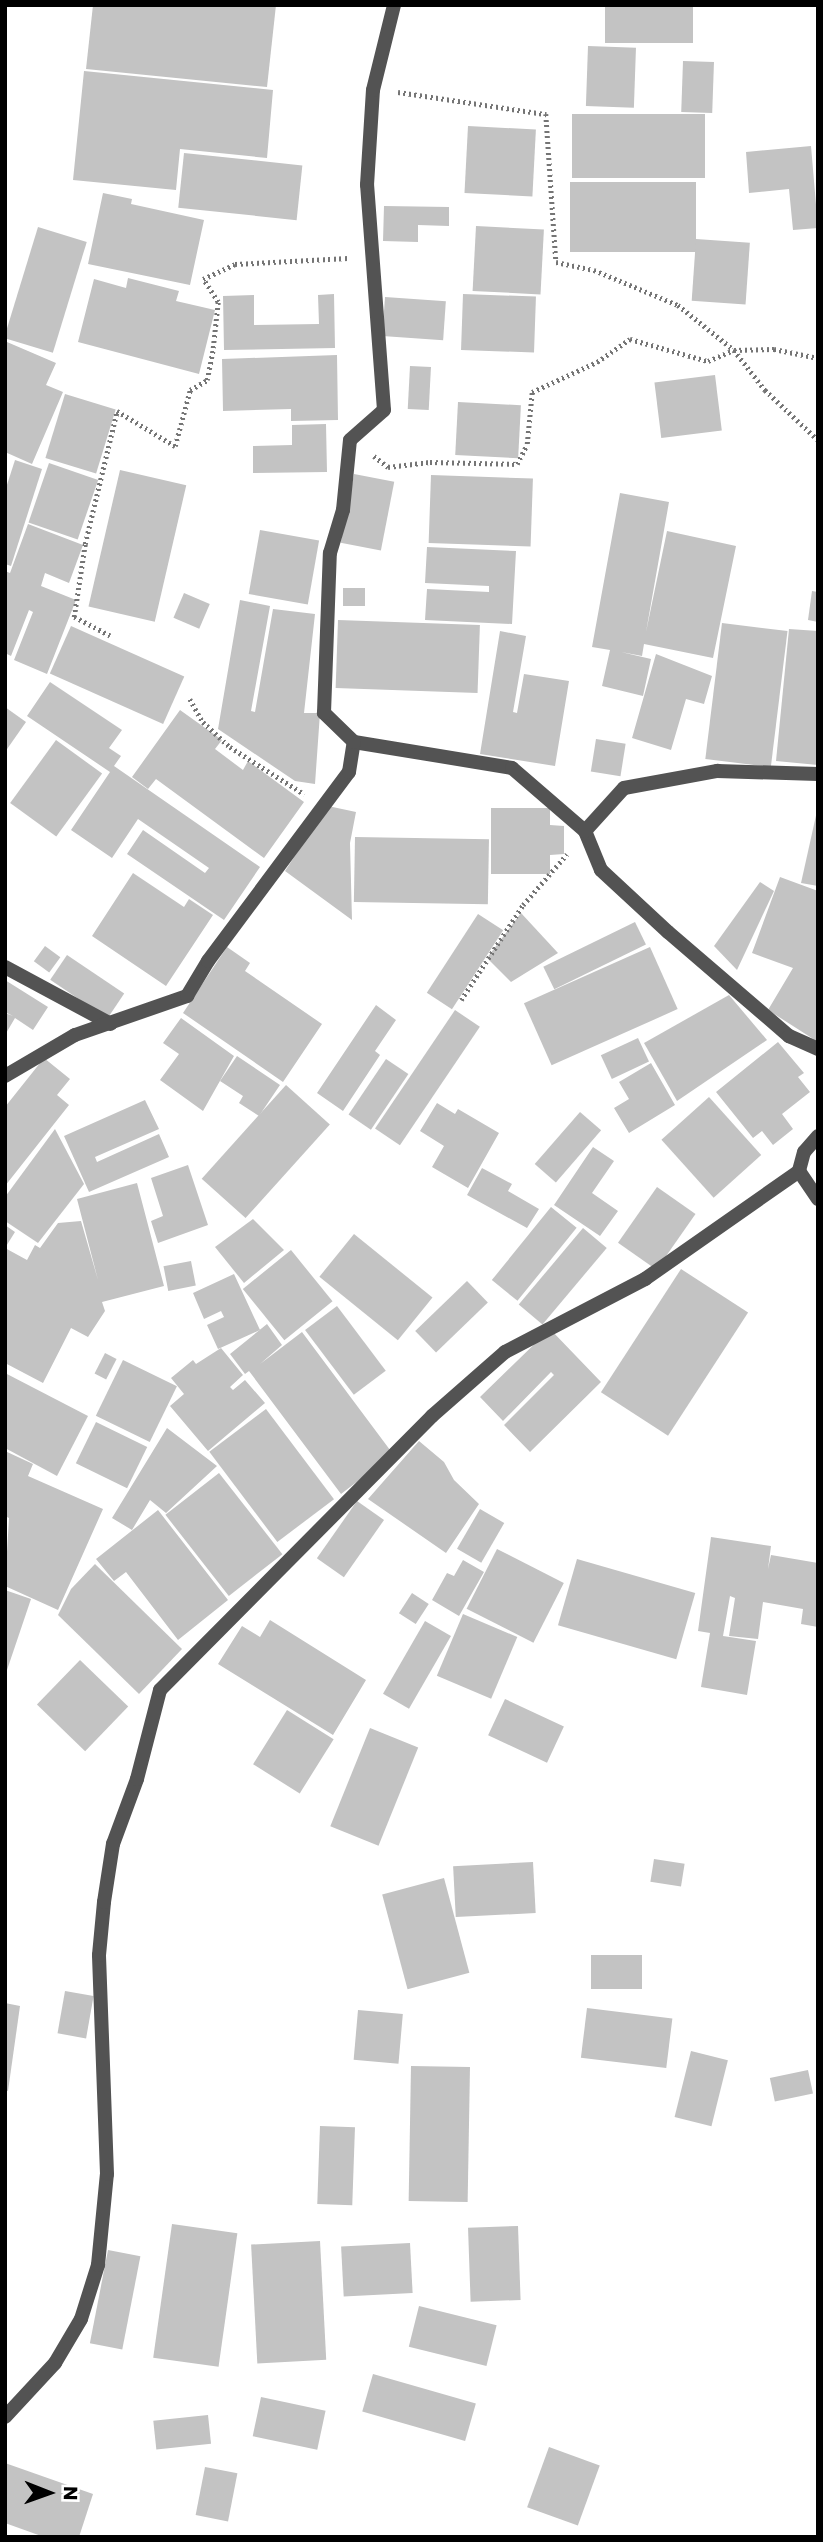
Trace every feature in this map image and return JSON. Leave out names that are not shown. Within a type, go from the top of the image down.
[{"type":"street","points":[[394,5],[373,90],[367,185],[370,257],[384,410],[350,440],[343,510],[330,553],[324,713],[354,742],[512,768],[585,831],[601,870],[789,1036],[818,1049]]},
{"type":"street","points":[[5,1076],[75,1035],[187,996],[318,809],[342,784],[351,766],[354,742]]},
{"type":"street","points":[[585,831],[624,788],[718,771],[818,774]]},
{"type":"street","points":[[5,967],[111,1024]]},
{"type":"street","points":[[5,2417],[55,2363],[81,2319],[98,2265],[107,2174],[99,1955],[104,1902],[113,1844],[137,1779],[160,1690],[432,1416],[505,1352],[645,1279],[799,1171],[804,1152],[818,1136]]},
{"type":"street","points":[[799,1171],[818,1199]]},
{"type":"path","points":[[373,90],[546,114],[556,262],[594,270],[678,304],[734,350],[765,390],[818,440]]},
{"type":"path","points":[[110,636],[74,617],[85,544],[117,411],[175,446],[190,390],[207,380],[214,348],[218,302],[203,279],[235,264],[370,257]]},
{"type":"path","points":[[350,440],[388,467],[430,462],[517,464],[527,444],[532,392],[597,362],[630,339],[708,361],[734,350],[774,349],[818,358]]},
{"type":"path","points":[[190,699],[203,722],[230,747],[310,798]]},
{"type":"path","points":[[461,1000],[523,905],[585,831]]},
{"type":"building","points":[[93,5],[276,5],[267,87],[86,69]]},
{"type":"building","points":[[605,5],[693,5],[693,43],[605,43]]},
{"type":"building","points":[[588,46],[636,48],[634,108],[586,106]]},
{"type":"building","points":[[683,61],[714,62],[712,113],[681,112]]},
{"type":"building","points":[[84,71],[273,90],[267,158],[180,149],[176,190],[73,180]]},
{"type":"building","points":[[572,114],[705,114],[705,178],[572,178]]},
{"type":"building","points":[[468,126],[536,130],[532,196],[464,193]]},
{"type":"building","points":[[811,146],[818,228],[793,230],[789,189],[749,193],[746,152]]},
{"type":"building","points":[[184,153],[302,165],[297,220],[178,208]]},
{"type":"building","points":[[570,182],[696,182],[696,252],[570,252]]},
{"type":"building","points":[[103,193],[132,199],[131,204],[204,220],[190,285],[88,264]]},
{"type":"building","points":[[384,206],[449,207],[449,226],[418,225],[418,242],[383,241]]},
{"type":"building","points":[[476,226],[544,230],[541,294],[473,291]]},
{"type":"building","points":[[38,227],[87,242],[53,353],[5,338]]},
{"type":"building","points":[[696,239],[750,243],[746,305],[692,301]]},
{"type":"building","points":[[128,278],[179,291],[176,301],[215,310],[199,374],[78,342],[94,279],[126,288]]},
{"type":"building","points":[[334,294],[335,348],[224,350],[223,296],[254,295],[254,325],[319,324],[318,295]]},
{"type":"building","points":[[463,294],[536,297],[534,353],[461,350]]},
{"type":"building","points":[[385,297],[446,301],[443,340],[382,336]]},
{"type":"building","points":[[7,342],[56,363],[46,385],[63,392],[32,464],[5,452]]},
{"type":"building","points":[[337,355],[338,420],[291,421],[291,409],[223,411],[222,359]]},
{"type":"building","points":[[410,366],[431,367],[429,410],[408,409]]},
{"type":"building","points":[[715,375],[722,431],[661,438],[654,382]]},
{"type":"building","points":[[65,394],[116,409],[96,474],[45,458]]},
{"type":"building","points":[[458,402],[521,405],[518,458],[455,455]]},
{"type":"building","points":[[326,424],[327,472],[253,473],[253,446],[292,445],[292,425]]},
{"type":"building","points":[[15,460],[42,469],[11,566],[5,564],[5,491]]},
{"type":"building","points":[[49,463],[98,480],[78,539],[28,523]]},
{"type":"building","points":[[120,470],[186,485],[155,622],[89,606]]},
{"type":"building","points":[[354,474],[394,482],[381,551],[341,543]]},
{"type":"building","points":[[431,475],[533,479],[531,547],[429,543]]},
{"type":"building","points":[[620,493],[669,502],[646,632],[667,531],[736,546],[713,658],[644,644],[642,656],[621,652],[651,659],[643,696],[602,686],[610,650],[592,647]]},
{"type":"building","points":[[28,524],[83,545],[69,583],[45,573],[41,586],[76,600],[47,674],[14,660],[33,612],[29,610],[11,656],[5,653],[5,571],[10,573]]},
{"type":"building","points":[[260,530],[319,540],[308,604],[249,594]]},
{"type":"building","points":[[427,547],[516,551],[512,624],[425,620],[427,589],[489,592],[489,586],[425,583]]},
{"type":"building","points":[[343,588],[365,588],[365,606],[343,606]]},
{"type":"building","points":[[812,591],[818,592],[818,622],[808,620]]},
{"type":"building","points":[[184,593],[210,604],[199,629],[173,618]]},
{"type":"building","points":[[240,600],[270,606],[251,711],[255,712],[273,609],[315,614],[304,713],[320,713],[315,784],[295,781],[218,729]]},
{"type":"building","points":[[338,620],[480,625],[478,693],[336,688]]},
{"type":"building","points":[[722,623],[788,631],[771,767],[705,759]]},
{"type":"building","points":[[71,626],[184,676],[163,724],[50,674]]},
{"type":"building","points":[[789,629],[818,631],[818,765],[776,761]]},
{"type":"building","points":[[500,631],[526,636],[513,712],[517,713],[524,674],[569,681],[555,766],[480,754]]},
{"type":"building","points":[[656,654],[712,676],[704,704],[686,699],[671,750],[632,738]]},
{"type":"building","points":[[50,682],[122,730],[109,748],[121,756],[114,766],[260,867],[224,920],[127,854],[143,830],[205,873],[209,868],[138,819],[112,858],[71,830],[110,772],[27,716]]},
{"type":"building","points":[[5,707],[26,722],[5,752]]},
{"type":"building","points":[[180,710],[222,740],[215,749],[243,770],[248,761],[304,802],[264,858],[156,779],[148,789],[132,777]]},
{"type":"building","points":[[596,739],[626,744],[620,776],[591,772]]},
{"type":"building","points":[[56,740],[102,774],[56,837],[10,803]]},
{"type":"building","points":[[328,806],[356,812],[350,843],[352,920],[285,871]]},
{"type":"building","points":[[491,808],[550,808],[550,825],[564,826],[564,854],[550,855],[550,874],[491,874]]},
{"type":"building","points":[[818,811],[818,886],[801,883]]},
{"type":"building","points":[[355,837],[489,839],[488,904],[354,902]]},
{"type":"building","points":[[133,873],[184,907],[189,899],[213,915],[166,986],[92,936]]},
{"type":"building","points":[[780,877],[818,891],[818,1042],[768,1010],[793,968],[752,953]]},
{"type":"building","points":[[760,882],[774,891],[737,970],[714,946]]},
{"type":"building","points":[[521,913],[558,953],[511,982],[487,958]]},
{"type":"building","points":[[478,914],[503,930],[452,1009],[427,993]]},
{"type":"building","points":[[635,922],[646,944],[554,989],[543,967]]},
{"type":"building","points":[[45,946],[60,957],[49,973],[34,961]]},
{"type":"building","points":[[227,947],[250,963],[245,971],[322,1024],[283,1082],[183,1013]]},
{"type":"building","points":[[650,947],[678,1009],[552,1065],[524,1003]]},
{"type":"building","points":[[67,955],[124,994],[107,1018],[50,980]]},
{"type":"building","points":[[5,980],[48,1007],[33,1030],[15,1018],[5,1035],[5,1013],[13,1016],[5,1012]]},
{"type":"building","points":[[729,995],[767,1040],[677,1101],[644,1043]]},
{"type":"building","points":[[376,1005],[396,1020],[375,1051],[380,1055],[343,1111],[317,1093]]},
{"type":"building","points":[[455,1010],[480,1027],[400,1145],[375,1129]]},
{"type":"building","points":[[181,1018],[234,1056],[203,1111],[160,1080],[179,1054],[163,1043]]},
{"type":"building","points":[[638,1038],[649,1062],[612,1079],[601,1055]]},
{"type":"building","points":[[778,1042],[804,1073],[798,1077],[810,1092],[782,1114],[793,1129],[773,1145],[762,1131],[753,1138],[716,1092]]},
{"type":"building","points":[[237,1056],[280,1085],[259,1116],[239,1103],[243,1096],[220,1081]]},
{"type":"building","points":[[44,1058],[70,1079],[57,1095],[69,1105],[5,1186],[5,1107]]},
{"type":"building","points":[[386,1059],[408,1074],[371,1130],[349,1115]]},
{"type":"building","points":[[651,1063],[675,1105],[629,1133],[614,1108],[629,1099],[619,1082]]},
{"type":"building","points":[[286,1085],[330,1124],[246,1218],[202,1179]]},
{"type":"building","points":[[709,1097],[761,1155],[714,1198],[661,1140]]},
{"type":"building","points":[[145,1100],[159,1129],[95,1157],[97,1162],[159,1134],[169,1157],[89,1192],[64,1136]]},
{"type":"building","points":[[437,1103],[455,1114],[458,1109],[499,1133],[468,1188],[432,1167],[444,1146],[420,1131]]},
{"type":"building","points":[[580,1112],[601,1130],[556,1182],[535,1164]]},
{"type":"building","points":[[55,1129],[84,1184],[38,1243],[5,1221],[5,1197]]},
{"type":"building","points":[[593,1147],[614,1161],[592,1193],[618,1211],[600,1236],[554,1205]]},
{"type":"building","points":[[188,1165],[208,1225],[158,1243],[151,1221],[163,1216],[151,1178]]},
{"type":"building","points":[[482,1168],[512,1184],[508,1191],[539,1209],[527,1228],[467,1195]]},
{"type":"building","points":[[137,1183],[164,1286],[102,1302],[105,1311],[88,1337],[71,1328],[43,1383],[5,1363],[5,1248],[27,1260],[35,1245],[40,1248],[58,1223],[81,1221],[98,1280],[77,1199]]},
{"type":"building","points":[[657,1187],[696,1214],[656,1270],[618,1243]]},
{"type":"building","points":[[551,1207],[577,1228],[517,1301],[492,1280]]},
{"type":"building","points":[[253,1219],[284,1250],[244,1283],[215,1247]]},
{"type":"building","points":[[5,1225],[15,1232],[5,1248]]},
{"type":"building","points":[[583,1228],[607,1248],[542,1325],[519,1305]]},
{"type":"building","points":[[354,1234],[432,1298],[398,1340],[319,1277]]},
{"type":"building","points":[[291,1250],[333,1301],[284,1340],[243,1289]]},
{"type":"building","points":[[191,1261],[196,1286],[168,1291],[164,1266]]},
{"type":"building","points":[[681,1269],[748,1313],[668,1436],[601,1392]]},
{"type":"building","points":[[234,1274],[260,1330],[218,1349],[207,1325],[224,1317],[221,1311],[204,1319],[193,1293]]},
{"type":"building","points":[[467,1281],[488,1303],[436,1353],[415,1331]]},
{"type":"building","points":[[337,1306],[386,1371],[354,1395],[305,1330]]},
{"type":"building","points":[[267,1324],[282,1345],[260,1364],[302,1332],[393,1454],[341,1494],[249,1371],[245,1374],[230,1354]]},
{"type":"building","points":[[550,1329],[601,1382],[530,1452],[504,1425],[554,1375],[551,1372],[503,1421],[480,1397]]},
{"type":"building","points":[[221,1348],[243,1375],[230,1387],[233,1390],[245,1380],[265,1403],[208,1451],[170,1406],[184,1394],[171,1378],[193,1360],[196,1364]]},
{"type":"building","points":[[105,1353],[117,1359],[106,1379],[95,1373]]},
{"type":"building","points":[[123,1360],[177,1386],[150,1442],[96,1416]]},
{"type":"building","points":[[5,1373],[88,1416],[57,1476],[5,1448]]},
{"type":"building","points":[[266,1409],[334,1499],[277,1542],[209,1452]]},
{"type":"building","points":[[96,1422],[147,1447],[127,1488],[76,1463]]},
{"type":"building","points":[[167,1428],[217,1466],[166,1513],[150,1500],[132,1530],[112,1518]]},
{"type":"building","points":[[419,1441],[444,1462],[454,1480],[479,1504],[446,1553],[368,1499]]},
{"type":"building","points":[[5,1451],[33,1464],[28,1476],[103,1509],[58,1610],[5,1586],[9,1518],[5,1516]]},
{"type":"building","points":[[219,1473],[282,1554],[229,1596],[165,1515]]},
{"type":"building","points":[[357,1501],[384,1520],[344,1577],[317,1558]]},
{"type":"building","points":[[480,1509],[504,1523],[481,1563],[457,1549]]},
{"type":"building","points":[[158,1510],[228,1600],[178,1640],[126,1572],[114,1581],[96,1559]]},
{"type":"building","points":[[711,1537],[771,1546],[768,1569],[771,1555],[818,1563],[818,1627],[801,1624],[803,1609],[763,1602],[758,1639],[729,1636],[735,1598],[730,1596],[723,1636],[756,1641],[747,1695],[701,1687],[710,1633],[698,1631]]},
{"type":"building","points":[[497,1549],[564,1583],[533,1643],[467,1609]]},
{"type":"building","points":[[577,1559],[695,1593],[676,1659],[558,1625]]},
{"type":"building","points":[[463,1560],[484,1572],[459,1616],[432,1600],[447,1573],[454,1576]]},
{"type":"building","points":[[95,1564],[182,1649],[139,1694],[58,1615],[71,1589]]},
{"type":"building","points":[[5,1590],[31,1599],[6,1673],[5,1673]]},
{"type":"building","points":[[412,1593],[429,1604],[416,1624],[399,1613]]},
{"type":"building","points":[[463,1614],[517,1637],[491,1699],[437,1676]]},
{"type":"building","points":[[270,1620],[366,1680],[333,1735],[218,1664],[242,1626],[260,1637]]},
{"type":"building","points":[[425,1621],[451,1636],[409,1709],[383,1694]]},
{"type":"building","points":[[80,1660],[128,1707],[85,1751],[37,1705]]},
{"type":"building","points":[[505,1699],[564,1726],[547,1763],[488,1735]]},
{"type":"building","points":[[287,1710],[334,1739],[300,1793],[253,1764]]},
{"type":"building","points":[[370,1728],[418,1747],[379,1846],[330,1826]]},
{"type":"building","points":[[654,1859],[685,1864],[681,1887],[650,1882]]},
{"type":"building","points":[[533,1862],[536,1913],[456,1917],[453,1866]]},
{"type":"building","points":[[444,1878],[469,1973],[408,1989],[382,1895]]},
{"type":"building","points":[[591,1955],[642,1955],[642,1989],[591,1989]]},
{"type":"building","points":[[65,1991],[94,1996],[86,2038],[58,2033]]},
{"type":"building","points":[[5,2003],[20,2006],[8,2091],[5,2090]]},
{"type":"building","points":[[587,2008],[672,2018],[666,2068],[581,2058]]},
{"type":"building","points":[[358,2010],[403,2014],[398,2064],[354,2060]]},
{"type":"building","points":[[691,2051],[728,2060],[711,2126],[675,2117]]},
{"type":"building","points":[[411,2066],[470,2067],[468,2202],[409,2201]]},
{"type":"building","points":[[808,2070],[813,2093],[775,2102],[770,2078]]},
{"type":"building","points":[[320,2126],[355,2127],[352,2205],[317,2204]]},
{"type":"building","points":[[172,2224],[237,2233],[219,2367],[153,2358]]},
{"type":"building","points":[[518,2226],[521,2300],[471,2302],[468,2228]]},
{"type":"building","points":[[320,2241],[326,2360],[257,2363],[251,2245]]},
{"type":"building","points":[[410,2243],[413,2293],[344,2297],[341,2247]]},
{"type":"building","points":[[108,2250],[140,2256],[122,2350],[90,2343]]},
{"type":"building","points":[[419,2306],[497,2325],[486,2366],[409,2347]]},
{"type":"building","points":[[373,2374],[476,2403],[465,2441],[362,2411]]},
{"type":"building","points":[[261,2397],[326,2411],[317,2450],[253,2436]]},
{"type":"building","points":[[208,2415],[211,2444],[156,2450],[153,2421]]},
{"type":"building","points":[[549,2447],[600,2465],[578,2526],[527,2507]]},
{"type":"building","points":[[5,2463],[93,2494],[79,2537],[44,2537],[5,2523]]},
{"type":"building","points":[[205,2467],[237,2473],[228,2521],[196,2515]]}]
